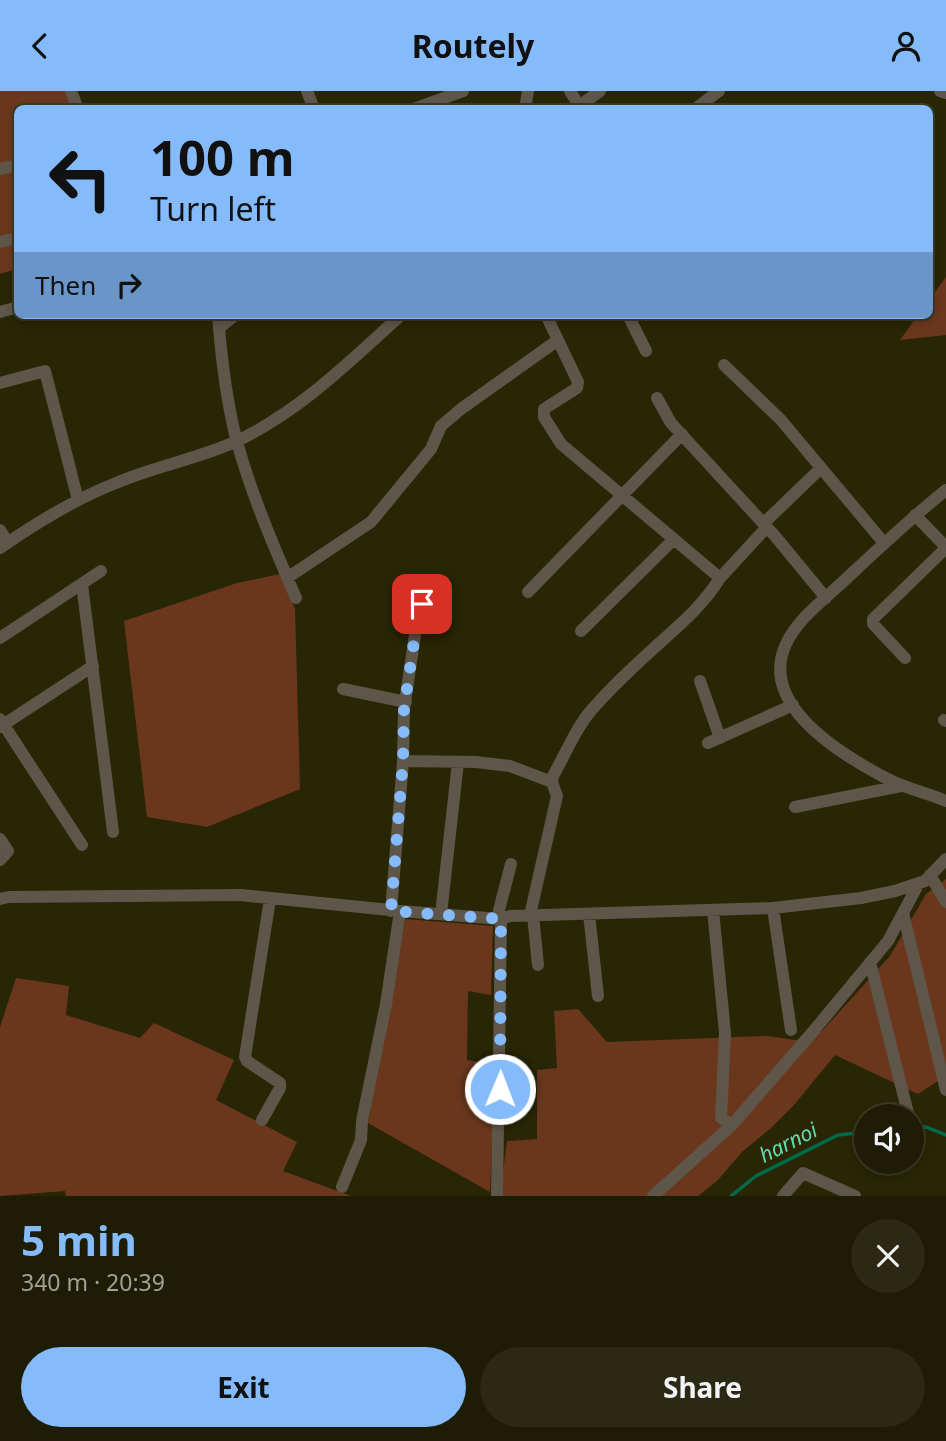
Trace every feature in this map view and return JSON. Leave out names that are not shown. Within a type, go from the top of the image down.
[{"type":"street","points":[[425,105],[463,91]]},
{"type":"street","points":[[582,105],[600,91]]},
{"type":"street","points":[[700,105],[719,91]]},
{"type":"street","points":[[940,91],[946,93]]},
{"type":"street","points":[[0,530],[4,546],[78,500],[117,482],[202,455],[276,420],[305,400],[396,319]]},
{"type":"street","points":[[548,319],[578,383],[577,389],[544,409],[544,417],[561,444],[720,578]]},
{"type":"street","points":[[630,319],[646,351]]},
{"type":"street","points":[[218,321],[236,441],[263,521],[296,598]]},
{"type":"street","points":[[287,578],[371,522],[431,449],[441,426],[558,340]]},
{"type":"street","points":[[724,365],[781,420],[884,543]]},
{"type":"street","points":[[0,383],[45,371],[78,500]]},
{"type":"street","points":[[657,398],[671,423],[766,525],[826,598]]},
{"type":"street","points":[[528,592],[682,434]]},
{"type":"street","points":[[538,965],[531,915],[557,796],[552,782],[577,734],[593,708],[653,648],[682,625],[766,525],[821,468]]},
{"type":"street","points":[[946,490],[884,543],[793,631],[781,658],[780,677],[785,693],[802,719],[830,744],[901,786],[946,801]]},
{"type":"street","points":[[905,658],[873,624],[873,619],[946,547],[915,515]]},
{"type":"street","points":[[581,631],[674,539]]},
{"type":"street","points":[[0,638],[101,572]]},
{"type":"street","points":[[342,1187],[361,1140],[362,1121],[386,1004],[395,911],[405,702],[416,628],[428,581]]},
{"type":"street","points":[[82,583],[113,832]]},
{"type":"street","points":[[82,845],[1,723],[93,666]]},
{"type":"street","points":[[699,681],[714,740],[793,705]]},
{"type":"street","points":[[343,689],[405,702]]},
{"type":"street","points":[[403,761],[510,766],[552,782]]},
{"type":"street","points":[[441,914],[458,762]]},
{"type":"street","points":[[795,807],[901,786]]},
{"type":"street","points":[[0,839],[8,851],[0,860]]},
{"type":"street","points":[[0,899],[47,896],[240,895],[501,919],[531,915],[713,911],[773,908],[861,898],[919,883],[946,859]]},
{"type":"street","points":[[497,1196],[499,910],[511,864]]},
{"type":"street","points":[[930,876],[946,902]]},
{"type":"street","points":[[653,1196],[732,1125],[870,963],[888,941],[919,883]]},
{"type":"street","points":[[262,1120],[281,1088],[280,1083],[245,1057],[270,899]]},
{"type":"street","points":[[773,908],[791,1030]]},
{"type":"street","points":[[713,911],[725,1033],[722,1118],[732,1125]]},
{"type":"street","points":[[903,913],[946,1090]]},
{"type":"street","points":[[589,914],[598,996]]},
{"type":"street","points":[[870,963],[906,1104]]},
{"type":"street","points":[[783,1196],[803,1173],[839,1193],[855,1196]]},
{"type":"shaded area","points":[[0,91],[69,91],[72,105],[14,105],[14,270],[0,274]]},
{"type":"shaded area","points":[[946,277],[946,335],[900,340],[915,319],[933,319],[933,295]]},
{"type":"shaded area","points":[[280,574],[295,609],[300,789],[207,827],[147,817],[124,621],[237,583]]},
{"type":"shaded area","points":[[946,879],[946,1076],[918,1094],[835,1055],[794,1105],[742,1152],[717,1181],[698,1196],[500,1196],[507,1141],[537,1139],[537,1070],[557,1068],[554,1011],[578,1009],[607,1042],[767,1036],[802,1041],[822,1031],[890,956],[926,894]]},
{"type":"shaded area","points":[[405,919],[493,926],[491,995],[468,991],[467,1060],[495,1064],[490,1192],[368,1123]]},
{"type":"shaded area","points":[[16,978],[69,986],[66,1015],[140,1038],[154,1023],[234,1060],[216,1100],[297,1142],[283,1171],[351,1196],[66,1196],[65,1191],[0,1196],[0,1027]]},
{"type":"waterway","name":"harnoi","points":[[924,1127],[946,1135]]},
{"type":"waterway","name":"harnoi","points":[[731,1196],[756,1176],[838,1135],[854,1133]]},
{"type":"route","points":[[422,604],[404,709],[403,761],[391,911],[501,919],[500,1089]]}]
